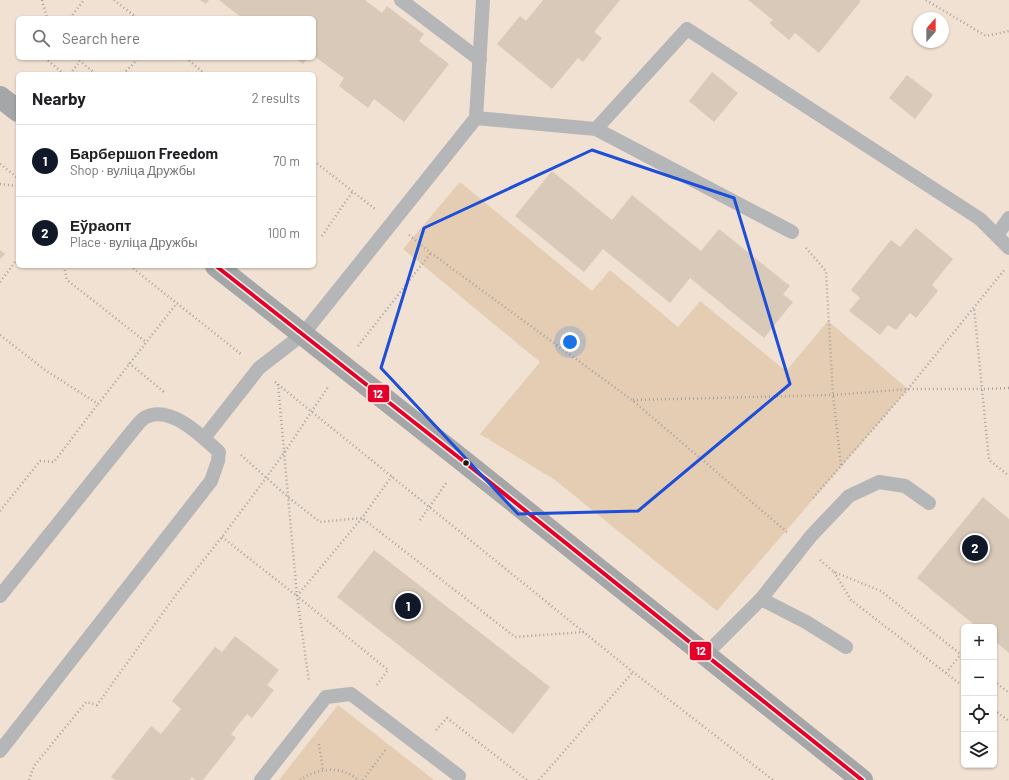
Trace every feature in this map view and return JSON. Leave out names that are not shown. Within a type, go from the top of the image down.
[{"type":"main road","points":[[0,97],[16,109]]},
{"type":"main road","points":[[219,268],[706,654],[862,780]]},
{"type":"lane","points":[[401,0],[480,60]]},
{"type":"lane","points":[[207,434],[259,368],[303,334],[476,118],[483,0]]},
{"type":"lane","points":[[596,129],[687,29],[980,219],[1009,248]]},
{"type":"lane","points":[[476,118],[596,129],[792,232]]},
{"type":"lane","points":[[996,235],[1009,218]]},
{"type":"lane","points":[[0,596],[145,417],[158,413],[173,416],[207,434],[219,452],[218,461],[211,481],[0,751]]},
{"type":"lane","points":[[706,654],[761,599],[803,546],[849,496],[879,482],[905,486],[929,502]]},
{"type":"lane","points":[[761,599],[806,622],[846,647]]},
{"type":"lane","points":[[261,780],[326,697],[351,694],[459,776]]},
{"type":"path","points":[[42,0],[46,16]]},
{"type":"path","points":[[72,16],[84,0]]},
{"type":"path","points":[[114,0],[134,16]]},
{"type":"path","points":[[926,0],[986,36],[1009,31]]},
{"type":"path","points":[[48,60],[62,72]]},
{"type":"path","points":[[125,72],[137,60]]},
{"type":"path","points":[[188,60],[203,72]]},
{"type":"path","points":[[72,72],[80,61],[94,72]]},
{"type":"path","points":[[316,163],[431,253],[632,400],[834,572],[881,591],[961,654],[946,673]]},
{"type":"path","points":[[0,164],[16,176]]},
{"type":"path","points":[[0,184],[16,186]]},
{"type":"path","points":[[322,236],[353,191]]},
{"type":"path","points":[[792,232],[826,272],[833,395],[841,466]]},
{"type":"path","points":[[29,780],[34,766],[86,702],[97,705],[175,596],[266,478],[342,366],[431,253]]},
{"type":"path","points":[[0,282],[16,261]]},
{"type":"path","points":[[811,501],[908,389],[1009,264]]},
{"type":"path","points":[[64,268],[67,280],[146,342]]},
{"type":"path","points":[[133,268],[259,368],[633,672],[773,780]]},
{"type":"path","points":[[0,511],[40,461],[54,462],[177,303]]},
{"type":"path","points":[[974,307],[989,460],[1009,476]]},
{"type":"path","points":[[0,335],[45,370],[98,404]]},
{"type":"path","points":[[129,364],[170,397]]},
{"type":"path","points":[[278,384],[297,596],[313,713],[323,770]]},
{"type":"path","points":[[632,400],[833,395],[908,389],[1009,388]]},
{"type":"path","points":[[207,434],[266,478],[320,522],[362,518],[515,637],[584,632]]},
{"type":"path","points":[[420,520],[462,460]]},
{"type":"path","points":[[297,596],[362,518],[392,476]]},
{"type":"path","points":[[222,537],[388,670],[363,703]]},
{"type":"path","points":[[834,572],[851,600],[961,685]]},
{"type":"path","points":[[539,780],[633,672]]},
{"type":"path","points":[[997,683],[1009,693]]},
{"type":"path","points":[[997,712],[1009,721]]},
{"type":"path","points":[[422,748],[447,718],[527,780]]},
{"type":"path","points":[[363,780],[400,731]]},
{"type":"path","points":[[300,780],[309,774],[323,770],[340,770],[358,780]]},
{"type":"highlighted area","points":[[592,150],[734,198],[790,384],[638,511],[518,514],[381,368],[424,228]]},
{"type":"shaded area","points":[[460,182],[592,291],[610,270],[678,327],[700,301],[786,371],[828,321],[908,389],[717,611],[555,480],[480,434],[540,362],[403,249]]},
{"type":"shaded area","points":[[338,705],[434,780],[279,780]]},
{"type":"building","points":[[200,0],[209,0],[206,4]]},
{"type":"building","points":[[219,0],[365,0],[382,13],[387,6],[424,34],[419,41],[449,64],[404,122],[374,99],[368,108],[339,86],[344,78],[316,57],[316,16],[239,16]]},
{"type":"building","points":[[543,0],[620,0],[594,32],[602,38],[583,62],[578,58],[552,89],[497,44],[520,16],[526,21]]},
{"type":"building","points":[[748,0],[861,1],[819,53],[795,33],[789,40],[769,23],[773,20]]},
{"type":"building","points":[[298,60],[306,60],[303,64]]},
{"type":"building","points":[[712,72],[738,93],[714,122],[689,101]]},
{"type":"building","points":[[907,75],[933,95],[915,119],[889,98]]},
{"type":"building","points":[[552,171],[612,220],[632,195],[701,251],[719,229],[790,286],[783,294],[793,302],[764,338],[690,278],[670,303],[603,249],[584,272],[515,216]]},
{"type":"building","points":[[916,228],[953,259],[932,285],[938,291],[916,318],[910,313],[896,330],[888,325],[880,335],[849,311],[860,298],[851,290],[891,240],[900,247]]},
{"type":"building","points":[[0,250],[5,254],[0,259]]},
{"type":"building","points":[[983,497],[1009,519],[1009,653],[997,643],[997,624],[973,624],[917,578]]},
{"type":"building","points":[[374,550],[550,687],[513,734],[337,597]]},
{"type":"building","points":[[235,636],[279,670],[267,685],[274,690],[252,718],[247,714],[231,734],[236,738],[203,780],[195,780],[192,777],[190,780],[115,780],[111,777],[151,726],[161,734],[181,709],[172,701],[215,647],[222,652]]},
{"type":"transit line","name":"12","points":[[219,268],[462,460],[862,780]]},
{"type":"place","name":"Еўраопт","points":[[975,548]]},
{"type":"place","name":"Барбершоп Freedom","points":[[408,606]]}]
